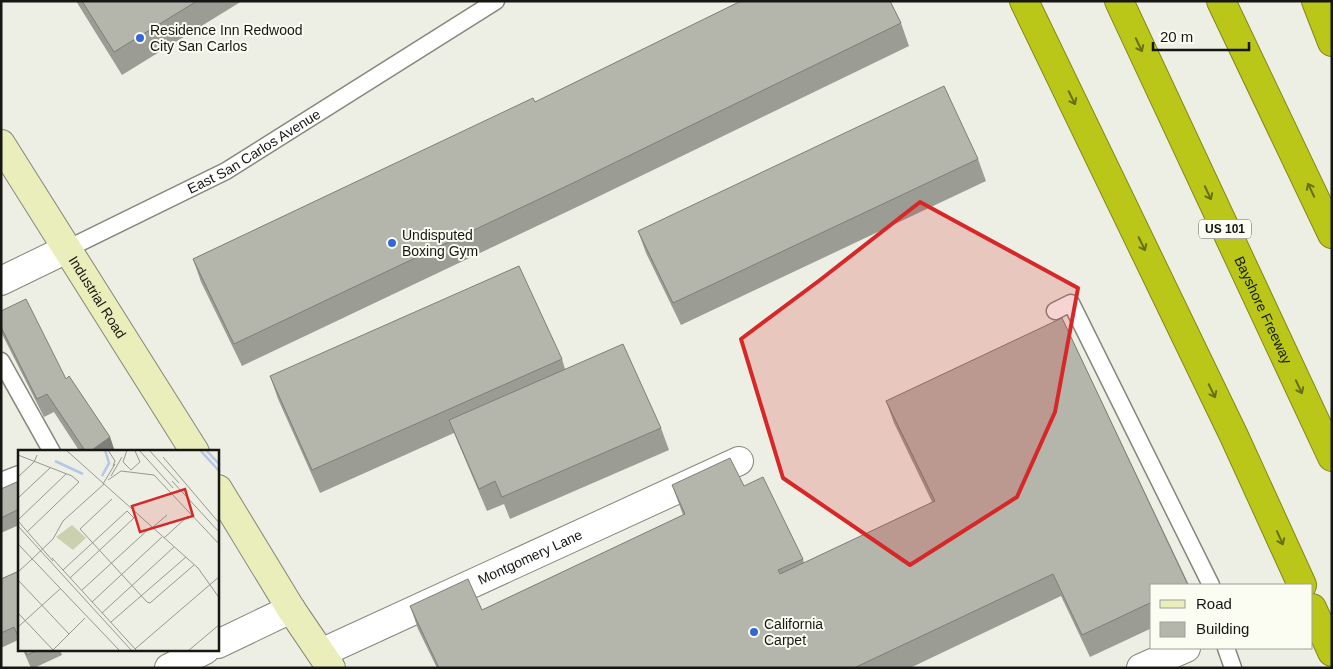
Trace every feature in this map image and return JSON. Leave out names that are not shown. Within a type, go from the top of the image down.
[{"type":"highway","points":[[1026,1],[1230,427],[1302,584]]},
{"type":"highway","name":"Bayshore Freeway","points":[[1118,1],[1332,457]]},
{"type":"highway","points":[[1221,1],[1332,234]]},
{"type":"highway","points":[[1316,1],[1332,42]]},
{"type":"highway","points":[[1313,610],[1332,652]]},
{"type":"main road","name":"Industrial Road","points":[[1,144],[194,450]]},
{"type":"main road","points":[[219,491],[290,609],[326,660]]},
{"type":"street","name":"East San Carlos Avenue","points":[[1,281],[67,249]]},
{"type":"street","name":"Montgomery Lane","points":[[326,660],[739,461]]},
{"type":"street","points":[[219,644],[290,609]]},
{"type":"street","points":[[1141,668],[1184,649]]},
{"type":"street","points":[[169,668],[201,652]]},
{"type":"lane","name":"East San Carlos Avenue","points":[[67,249],[226,171],[496,1]]},
{"type":"lane","points":[[1055,310],[1072,303],[1211,584]]},
{"type":"lane","points":[[1,362],[51,450]]},
{"type":"lane","points":[[1,481],[18,474]]},
{"type":"lane","points":[[1226,649],[1234,668]]},
{"type":"highlighted area","points":[[920,202],[1078,288],[1055,412],[1017,497],[910,565],[783,478],[741,339]]},
{"type":"building","points":[[82,1],[197,1],[114,52]]},
{"type":"building","points":[[741,1],[890,1],[901,23],[573,183],[234,344],[193,259],[533,98],[535,102]]},
{"type":"building","points":[[944,86],[978,159],[673,303],[638,231]]},
{"type":"building","points":[[519,266],[562,359],[312,470],[270,376]]},
{"type":"building","points":[[26,299],[66,379],[69,376],[110,437],[92,450],[85,450],[47,394],[37,399],[1,327],[1,311]]},
{"type":"building","points":[[1062,318],[1188,584],[1150,584],[1150,603],[1082,635],[1053,574],[854,668],[439,668],[410,606],[468,579],[482,610],[685,514],[672,485],[730,458],[744,486],[763,477],[803,559],[778,570],[780,574],[935,501],[886,401]]},
{"type":"building","points":[[623,344],[661,428],[502,497],[495,481],[479,489],[449,420]]},
{"type":"building","points":[[18,481],[18,510],[1,518],[1,489]]},
{"type":"building","points":[[18,571],[18,636],[14,627],[1,633],[1,579]]},
{"type":"place","name":"Residence Inn Redwood City San Carlos","points":[[140,38]]},
{"type":"place","name":"Undisputed Boxing Gym","points":[[392,243]]},
{"type":"place","name":"California Carpet","points":[[754,632]]}]
